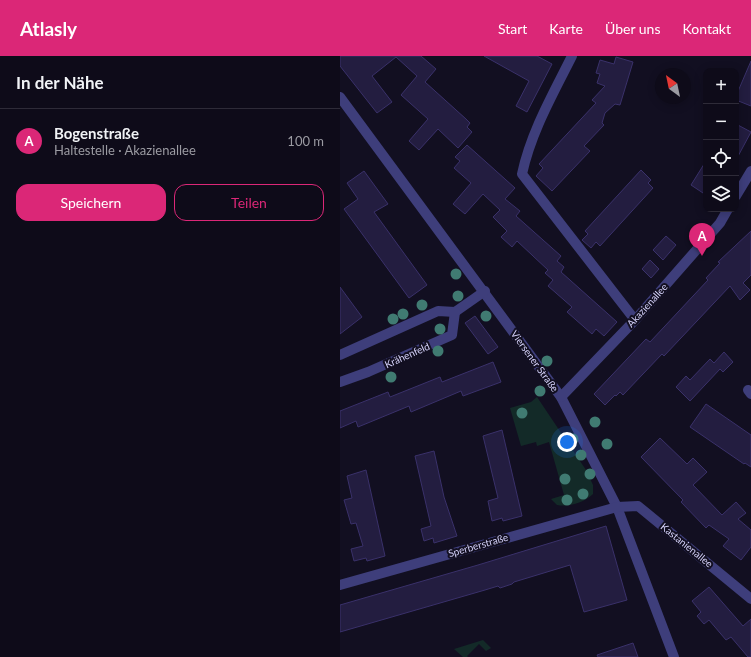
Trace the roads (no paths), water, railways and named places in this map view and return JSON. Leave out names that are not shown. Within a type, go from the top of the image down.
[{"type":"street","points":[[572,56],[536,130],[527,153],[522,174],[635,320]]},
{"type":"street","name":"Viersener Straße","points":[[340,98],[485,291],[561,397],[617,506],[674,657]]},
{"type":"street","points":[[739,191],[751,171]]},
{"type":"street","name":"Akazienallee","points":[[561,397],[635,320],[715,228],[726,212]]},
{"type":"street","points":[[340,355],[438,311],[455,312],[485,291]]},
{"type":"street","name":"Krähenfeld","points":[[340,382],[368,372],[452,335],[455,312]]},
{"type":"street","name":"Sperberstraße","points":[[340,585],[617,506]]},
{"type":"street","name":"Kastanienallee","points":[[617,506],[638,506],[751,599]]},
{"type":"place","name":"Bogenstraße","points":[[702,256]]}]
